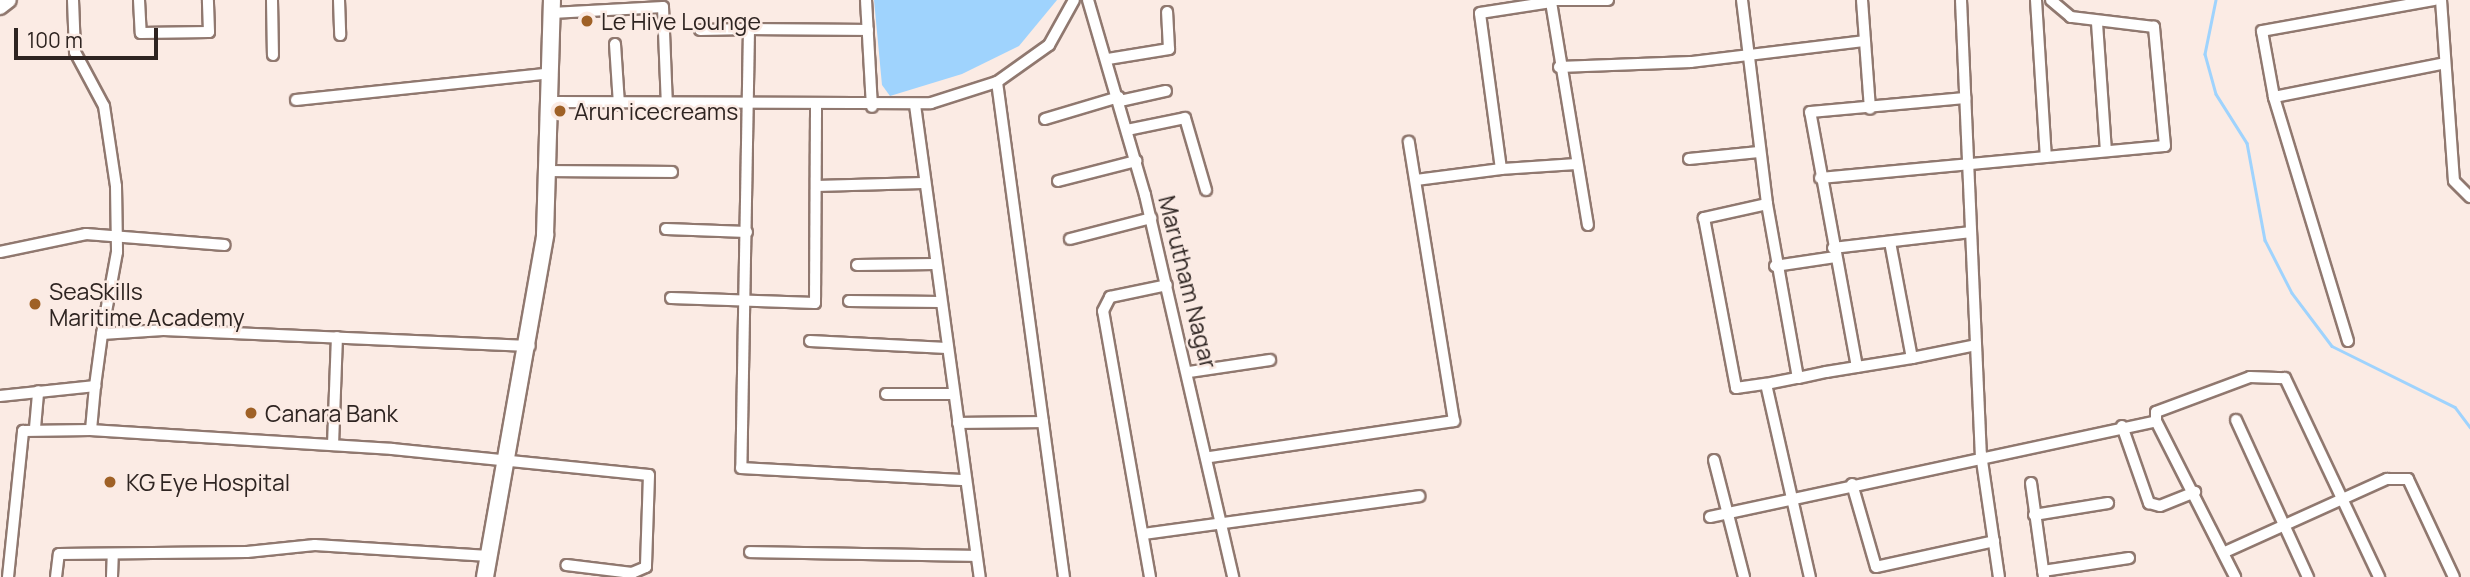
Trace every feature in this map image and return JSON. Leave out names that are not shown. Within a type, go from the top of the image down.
[{"type":"main road","points":[[485,577],[530,346],[549,172],[553,102],[552,6]]},
{"type":"street","points":[[0,7],[9,0]]},
{"type":"street","points":[[73,0],[75,52],[104,106],[117,234],[91,430]]},
{"type":"street","points":[[139,0],[141,33],[209,32],[208,0]]},
{"type":"street","points":[[271,0],[273,55]]},
{"type":"street","points":[[339,0],[340,34]]},
{"type":"street","points":[[866,0],[872,107]]},
{"type":"street","points":[[553,102],[816,107],[915,105],[997,82],[1049,45],[1074,0]]},
{"type":"street","name":"Marutham Nagar","points":[[1088,0],[1108,60],[1151,218],[1226,525],[1233,577]]},
{"type":"street","points":[[1500,169],[1480,13],[1551,1],[1608,0]]},
{"type":"street","points":[[1742,0],[1775,267],[1798,377]]},
{"type":"street","points":[[1862,0],[1870,109]]},
{"type":"street","points":[[1961,0],[1981,454],[1999,577]]},
{"type":"street","points":[[2036,0],[2046,157]]},
{"type":"street","points":[[1820,178],[2165,146],[2154,27],[2097,23],[2071,17],[2051,0]]},
{"type":"street","points":[[2348,341],[2274,97],[2262,31],[2434,0]]},
{"type":"street","points":[[2441,0],[2454,181],[2470,197]]},
{"type":"street","points":[[1551,1],[1575,164],[1588,225]]},
{"type":"street","points":[[552,6],[663,7],[667,105]]},
{"type":"street","points":[[1108,60],[1169,49],[1167,12]]},
{"type":"street","points":[[2097,23],[2106,151]]},
{"type":"street","points":[[749,29],[751,106],[741,468],[966,480]]},
{"type":"street","points":[[700,30],[867,30]]},
{"type":"street","points":[[1559,67],[1748,56],[1865,41]]},
{"type":"street","points":[[615,44],[619,105]]},
{"type":"street","points":[[2274,97],[2445,63]]},
{"type":"street","points":[[296,100],[552,74]]},
{"type":"street","points":[[997,82],[1064,577]]},
{"type":"street","points":[[1045,119],[1119,99],[1166,91]]},
{"type":"street","points":[[1857,367],[1820,178],[1810,112],[1870,109],[1965,98]]},
{"type":"street","points":[[915,105],[923,183],[980,577]]},
{"type":"street","points":[[671,298],[815,303],[816,107]]},
{"type":"street","points":[[1128,130],[1185,118],[1206,190]]},
{"type":"street","points":[[1210,457],[1454,421],[1409,142]]},
{"type":"street","points":[[1689,159],[1759,152]]},
{"type":"street","points":[[1058,181],[1136,161]]},
{"type":"street","points":[[1416,180],[1500,169],[1575,164]]},
{"type":"street","points":[[549,172],[672,172]]},
{"type":"street","points":[[816,186],[923,183]]},
{"type":"street","points":[[1767,204],[1704,218],[1736,388],[1976,345]]},
{"type":"street","points":[[1070,239],[1151,218]]},
{"type":"street","points":[[666,229],[747,232]]},
{"type":"street","points":[[1775,267],[1890,242],[1971,232]]},
{"type":"street","points":[[0,252],[117,234],[225,245]]},
{"type":"street","points":[[1890,242],[1912,358]]},
{"type":"street","points":[[857,265],[935,264]]},
{"type":"street","points":[[1150,577],[1103,311],[1110,297],[1167,285]]},
{"type":"street","points":[[849,300],[940,302]]},
{"type":"street","points":[[102,334],[163,330],[530,346]]},
{"type":"street","points":[[333,445],[337,337]]},
{"type":"street","points":[[810,341],[947,348]]},
{"type":"street","points":[[1189,372],[1270,359]]},
{"type":"street","points":[[2235,577],[2195,492],[2157,421],[2156,412],[2250,377],[2285,378],[2340,500],[2379,577]]},
{"type":"street","points":[[1766,384],[1810,577]]},
{"type":"street","points":[[0,396],[95,386]]},
{"type":"street","points":[[35,428],[38,391]]},
{"type":"street","points":[[886,394],[954,394]]},
{"type":"street","points":[[2236,420],[2308,577]]},
{"type":"street","points":[[1710,517],[1981,454],[2157,421]]},
{"type":"street","points":[[958,423],[1043,422]]},
{"type":"street","points":[[2122,426],[2149,503],[2160,506],[2195,492]]},
{"type":"street","points":[[8,577],[23,431],[35,428],[333,445],[642,472],[652,479],[646,566],[632,573],[566,565]]},
{"type":"street","points":[[1714,460],[1744,577]]},
{"type":"street","points":[[2225,552],[2386,479],[2408,479],[2454,577]]},
{"type":"street","points":[[2031,483],[2044,574],[2129,558]]},
{"type":"street","points":[[1852,484],[1876,572],[1994,541]]},
{"type":"street","points":[[1143,534],[1226,525],[1419,496]]},
{"type":"street","points":[[2034,515],[2108,503]]},
{"type":"street","points":[[56,577],[59,554],[315,545],[489,556]]},
{"type":"street","points":[[750,552],[976,556]]},
{"type":"street","points":[[112,577],[113,554]]},
{"type":"water","points":[[874,0],[1057,0],[1019,46],[962,74],[890,96],[882,85]]},
{"type":"waterway","points":[[2216,0],[2205,54],[2216,94],[2247,143],[2265,240],[2292,293],[2332,346],[2455,407],[2470,427]]},
{"type":"place","name":"Le Hive Lounge","points":[[587,21]]},
{"type":"place","name":"Arun icecreams","points":[[560,111]]},
{"type":"place","name":"SeaSkills Maritime Academy","points":[[35,304]]},
{"type":"place","name":"Canara Bank","points":[[251,413]]},
{"type":"place","name":"KG Eye Hospital","points":[[110,482]]}]
